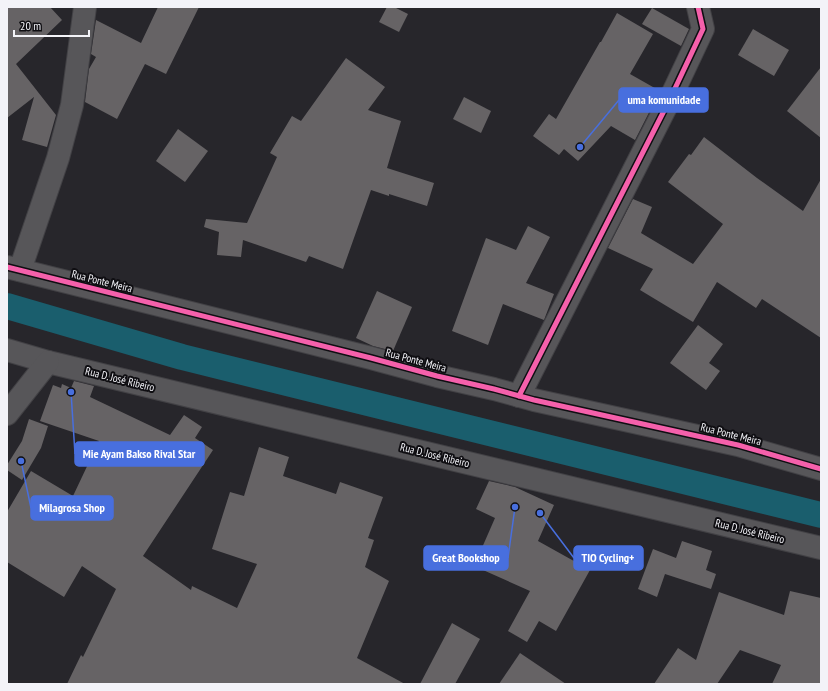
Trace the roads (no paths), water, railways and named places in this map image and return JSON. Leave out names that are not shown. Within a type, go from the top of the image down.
[{"type":"street","points":[[13,269],[58,158],[72,105],[85,7]]},
{"type":"street","points":[[519,396],[670,99],[703,28],[698,7]]},
{"type":"street","name":"Rua Ponte Meira","points":[[13,269],[519,396],[738,445],[821,469]]},
{"type":"street","name":"Rua D. José Ribeiro","points":[[7,350],[48,362],[821,548]]},
{"type":"street","points":[[7,414],[48,362]]},
{"type":"waterway","points":[[7,306],[182,357],[821,515]]},
{"type":"place","name":"uma komunidade","points":[[580,147]]},
{"type":"place","name":"Mie Ayam Bakso Rival Star","points":[[71,392]]},
{"type":"place","name":"Milagrosa Shop","points":[[21,461]]},
{"type":"place","name":"Great Bookshop","points":[[515,507]]},
{"type":"place","name":"TIO Cycling+","points":[[540,513]]}]
